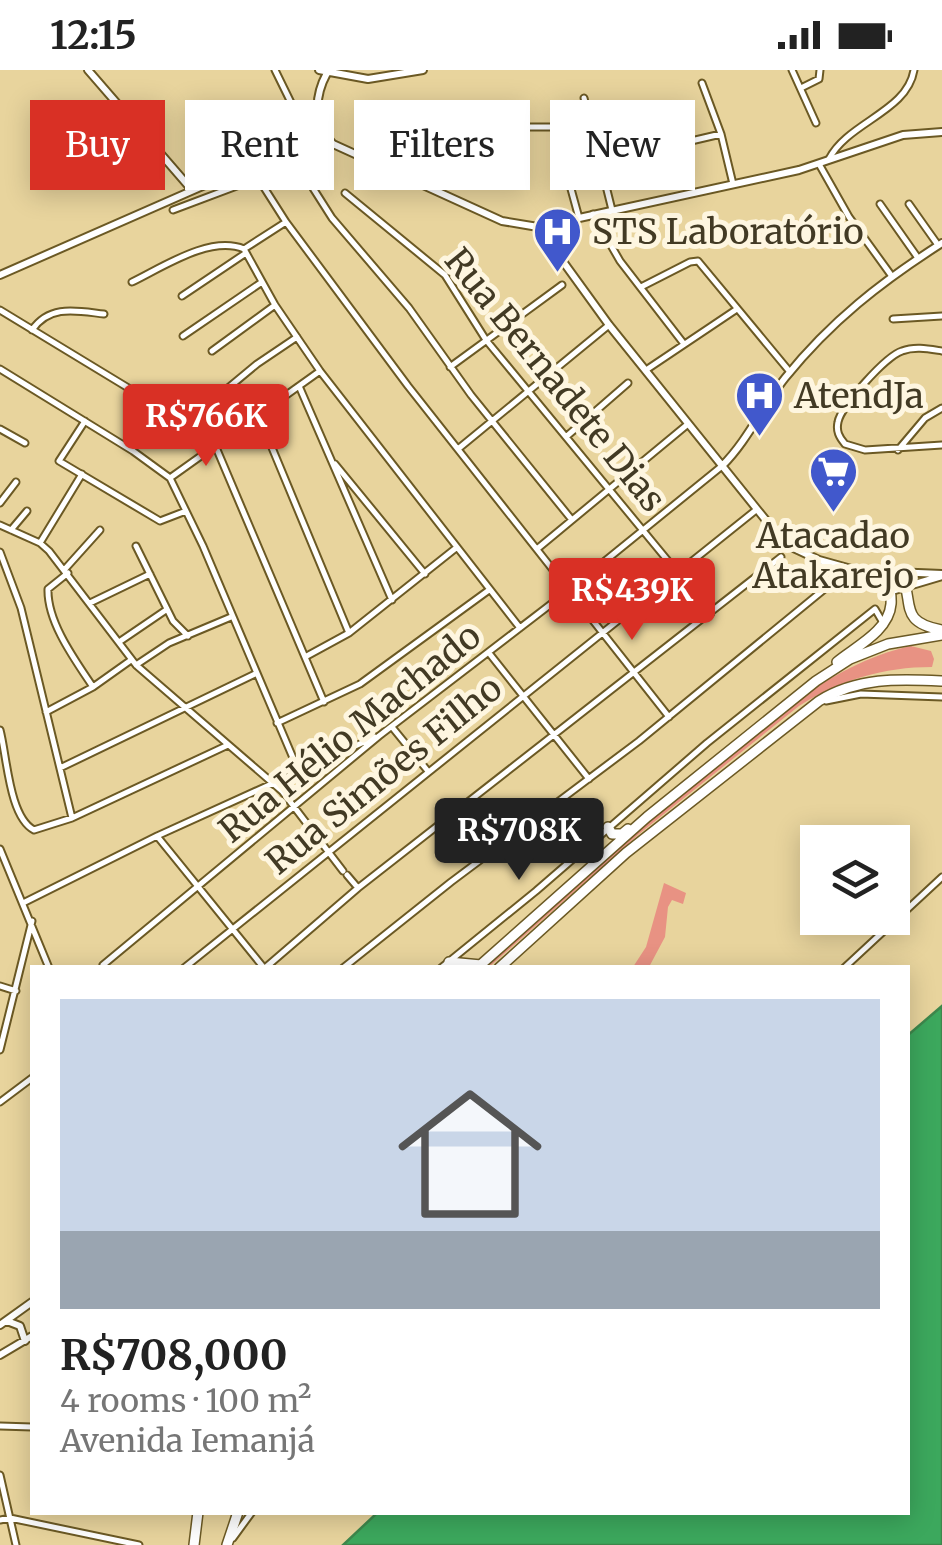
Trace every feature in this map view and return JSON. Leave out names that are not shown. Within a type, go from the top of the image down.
[{"type":"main road","points":[[480,965],[647,817],[883,624],[891,605],[890,588],[896,572]]},
{"type":"main road","points":[[896,572],[906,589],[912,617],[922,626],[942,633]]},
{"type":"main road","points":[[816,680],[888,644],[942,633]]},
{"type":"main road","points":[[502,965],[626,852],[830,694],[883,679],[942,680]]},
{"type":"main road","points":[[608,827],[612,834],[622,834],[647,817]]},
{"type":"main road","points":[[194,1545],[198,1515]]},
{"type":"main road","points":[[229,1543],[237,1515]]},
{"type":"street","points":[[88,70],[185,182]]},
{"type":"street","points":[[319,100],[323,72],[368,78],[423,70]]},
{"type":"street","points":[[792,70],[803,87],[816,124]]},
{"type":"street","points":[[803,87],[819,79],[820,70]]},
{"type":"street","points":[[823,162],[842,140],[905,92],[914,70]]},
{"type":"street","points":[[277,71],[290,100]]},
{"type":"street","points":[[702,83],[721,134],[733,184]]},
{"type":"street","points":[[530,126],[548,125],[557,130],[579,218]]},
{"type":"street","points":[[334,144],[502,221],[538,227],[823,162],[903,135],[942,132]]},
{"type":"street","points":[[695,140],[721,134]]},
{"type":"street","points":[[823,162],[850,217],[890,275]]},
{"type":"street","points":[[0,275],[192,190]]},
{"type":"street","points":[[172,210],[226,190]]},
{"type":"street","points":[[266,190],[458,449],[669,717]]},
{"type":"street","points":[[312,190],[410,308],[491,421],[572,520]]},
{"type":"street","points":[[607,190],[612,210]]},
{"type":"street","name":"Rua Bernadete Dias","points":[[345,193],[445,275],[486,340],[711,613]]},
{"type":"street","points":[[880,204],[918,258]]},
{"type":"street","points":[[722,466],[738,450],[790,372],[855,304],[890,275],[940,244],[909,204]]},
{"type":"street","points":[[592,214],[614,252],[684,344]]},
{"type":"street","points":[[182,296],[286,222]]},
{"type":"street","points":[[538,227],[609,325],[756,510],[791,548],[878,578],[890,588],[906,589],[942,575]]},
{"type":"street","points":[[132,282],[215,246],[232,244],[245,251],[320,371],[520,628]]},
{"type":"street","points":[[641,288],[696,261],[790,372]]},
{"type":"street","points":[[183,336],[262,282]]},
{"type":"street","points":[[450,367],[562,286]]},
{"type":"street","points":[[212,351],[275,304]]},
{"type":"street","points":[[646,370],[736,309]]},
{"type":"street","points":[[0,310],[186,422],[216,445],[324,702]]},
{"type":"street","points":[[32,330],[39,320],[54,312],[104,314]]},
{"type":"street","points":[[893,319],[942,316]]},
{"type":"street","points":[[458,449],[609,325]]},
{"type":"street","points":[[186,422],[297,337]]},
{"type":"street","points":[[942,352],[912,348],[894,354],[841,413],[838,430],[845,444],[865,450],[942,445]]},
{"type":"street","points":[[0,369],[170,478],[298,772]]},
{"type":"street","points":[[170,478],[320,371]]},
{"type":"street","points":[[567,436],[628,384]]},
{"type":"street","points":[[298,386],[392,600]]},
{"type":"street","points":[[898,450],[924,418],[942,408]]},
{"type":"street","points":[[258,414],[348,634]]},
{"type":"street","points":[[85,422],[59,461],[160,521],[186,511]]},
{"type":"street","points":[[537,550],[688,424]]},
{"type":"street","points":[[0,429],[25,443]]},
{"type":"street","points":[[330,458],[425,574]]},
{"type":"street","name":"Rua Hélio Machado","points":[[105,965],[379,736],[568,592],[722,466]]},
{"type":"street","points":[[40,543],[82,474]]},
{"type":"street","points":[[0,503],[16,482]]},
{"type":"street","points":[[12,530],[26,510]]},
{"type":"street","name":"Rua Simões Filho","points":[[188,965],[756,510]]},
{"type":"street","points":[[0,524],[40,543],[66,571],[133,662],[275,784],[358,888]]},
{"type":"street","points":[[93,687],[71,651],[48,600],[48,589],[100,530]]},
{"type":"street","points":[[136,546],[166,610],[188,636]]},
{"type":"street","points":[[305,657],[348,634],[457,548]]},
{"type":"street","points":[[0,552],[21,608],[72,818]]},
{"type":"street","points":[[268,965],[358,888],[781,557]]},
{"type":"street","points":[[347,965],[669,717],[850,568]]},
{"type":"street","points":[[859,571],[942,575]]},
{"type":"street","points":[[90,602],[150,574]]},
{"type":"street","points":[[277,723],[373,676],[490,590]]},
{"type":"street","points":[[444,964],[518,907],[608,827],[875,609],[883,624]]},
{"type":"street","points":[[119,642],[166,610]]},
{"type":"street","points":[[46,712],[158,649],[232,617]]},
{"type":"street","points":[[489,653],[588,780]]},
{"type":"street","points":[[60,768],[255,674]]},
{"type":"street","points":[[800,714],[849,695],[942,696]]},
{"type":"street","points":[[392,727],[428,770]]},
{"type":"street","points":[[0,730],[24,824],[34,830],[72,818],[228,744]]},
{"type":"street","points":[[25,902],[157,836],[379,736]]},
{"type":"street","points":[[0,788],[12,788]]},
{"type":"street","points":[[157,836],[262,965]]},
{"type":"street","points":[[0,849],[48,965]]},
{"type":"street","points":[[2,876],[12,873]]},
{"type":"street","points":[[847,965],[942,877]]},
{"type":"street","points":[[0,1050],[32,921]]},
{"type":"street","points":[[0,986],[16,991]]},
{"type":"street","points":[[0,1102],[30,1080]]},
{"type":"street","points":[[4,1323],[30,1303]]},
{"type":"street","points":[[4,1323],[20,1326],[25,1342]]},
{"type":"street","points":[[0,1355],[30,1338]]},
{"type":"street","points":[[0,1426],[30,1427]]},
{"type":"street","points":[[0,1474],[16,1545]]},
{"type":"street","points":[[229,1543],[250,1515]]},
{"type":"street","points":[[0,1520],[10,1518],[139,1545]]},
{"type":"shaded area","points":[[911,646],[931,651],[934,659],[932,667],[897,669],[863,677],[799,706],[639,834],[488,965],[636,831],[795,702],[850,668]]},
{"type":"shaded area","points":[[664,883],[686,893],[683,904],[672,900],[668,907],[665,937],[650,965],[634,965],[646,947]]},
{"type":"shaded area","points":[[942,1006],[942,1545],[343,1545],[375,1515],[910,1515],[910,1033]]},
{"type":"place","name":"STS Laboratório","points":[[557,274]]},
{"type":"place","name":"AtendJa","points":[[759,438]]},
{"type":"place","name":"Atacadao Atakarejo","points":[[833,514]]}]
